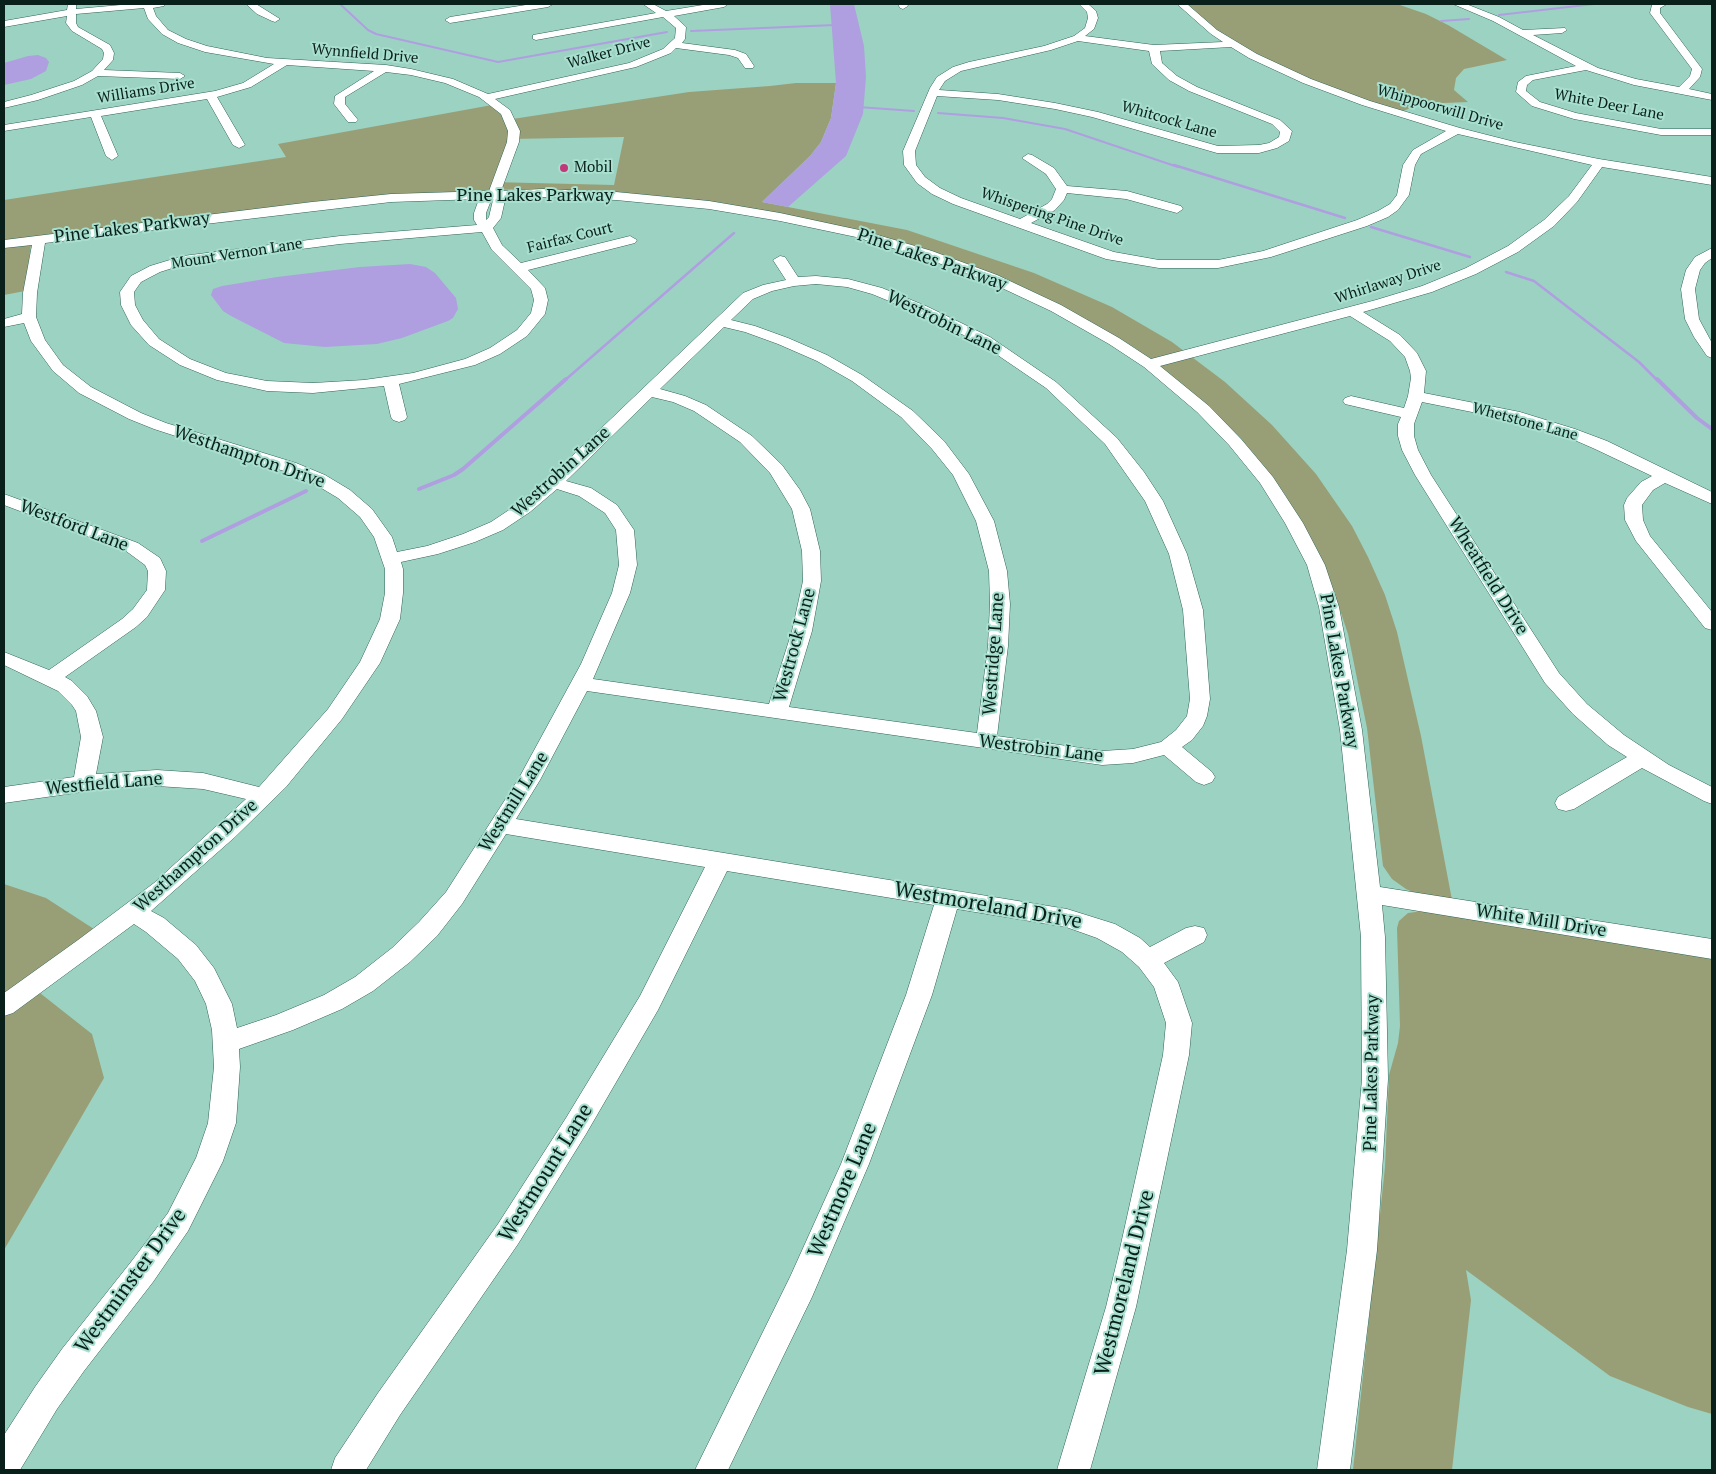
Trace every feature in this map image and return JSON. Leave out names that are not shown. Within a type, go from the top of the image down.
[{"type":"street","name":"Wynnfield Drive","points":[[147,4],[149,14],[157,25],[168,34],[182,41],[222,53],[285,62],[386,68],[443,79],[487,97],[506,112],[514,131],[513,142],[494,194]]},
{"type":"street","points":[[4,24],[71,8],[161,4]]},
{"type":"street","points":[[251,4],[260,12],[275,20]]},
{"type":"street","points":[[450,20],[548,4]]},
{"type":"street","name":"Walker Drive","points":[[487,97],[639,63],[663,53],[675,45],[681,36],[681,27],[665,14],[647,4]]},
{"type":"street","points":[[536,37],[724,4]]},
{"type":"street","name":"Whispering Pine Drive","points":[[1083,4],[1091,10],[1094,18],[1089,29],[1077,38],[1047,48],[964,66],[942,79],[933,93],[909,151],[908,160],[912,170],[928,185],[945,195],[1090,249],[1134,261],[1188,265],[1241,260],[1362,223],[1383,214],[1394,206],[1403,195],[1408,164],[1417,152],[1456,130]]},
{"type":"street","name":"Whippoorwill Drive","points":[[1182,4],[1203,24],[1231,44],[1277,68],[1374,106],[1456,130],[1599,163],[1712,181]]},
{"type":"street","points":[[1458,4],[1490,17],[1586,67],[1634,82],[1712,97]]},
{"type":"street","points":[[1663,4],[1656,7],[1655,13],[1697,70],[1695,77],[1682,91]]},
{"type":"street","points":[[4,105],[57,91],[96,73],[108,60],[109,53],[106,47],[75,29],[71,23],[71,8]]},
{"type":"street","points":[[1520,33],[1562,30]]},
{"type":"street","points":[[1077,38],[1119,45],[1154,48],[1231,44]]},
{"type":"street","points":[[675,45],[731,52],[742,56],[749,66]]},
{"type":"street","name":"Whitcock Lane","points":[[933,93],[1013,99],[1068,108],[1217,149],[1259,149],[1273,146],[1284,138],[1286,131],[1276,122],[1193,88],[1174,78],[1157,64],[1154,48]]},
{"type":"street","name":"Williams Drive","points":[[4,128],[211,96],[247,85],[285,62]]},
{"type":"street","name":"White Deer Lane","points":[[1586,67],[1533,77],[1523,82],[1520,90],[1532,102],[1566,114],[1661,132],[1690,134],[1712,132]]},
{"type":"street","points":[[352,120],[339,104],[340,96],[386,68]]},
{"type":"street","points":[[96,73],[180,76]]},
{"type":"street","points":[[211,96],[239,145]]},
{"type":"street","points":[[95,114],[112,156]]},
{"type":"street","points":[[1020,224],[1051,207],[1058,200],[1062,190],[1058,180],[1050,171],[1028,158]]},
{"type":"street","name":"Whirlaway Drive","points":[[1149,364],[1352,311],[1442,283],[1482,266],[1535,235],[1560,214],[1599,163]]},
{"type":"street","points":[[1062,190],[1127,195],[1146,199],[1177,210]]},
{"type":"street","name":"Mount Vernon Lane","points":[[486,228],[340,240],[173,262],[148,272],[132,283],[127,292],[127,300],[130,312],[136,322],[154,342],[185,362],[211,374],[245,382],[301,388],[339,388],[391,382],[425,375],[478,359],[504,347],[528,329],[538,314],[541,296],[536,285],[497,247],[486,228],[480,220],[484,201],[494,194]]},
{"type":"street","name":"Pine Lakes Parkway","points":[[4,244],[344,202],[494,194],[589,194],[673,201],[755,212],[868,236],[947,261],[1018,290],[1083,322],[1149,364],[1203,409],[1249,458],[1284,506],[1316,564],[1330,607],[1347,697],[1373,937],[1375,1046],[1372,1137],[1362,1250],[1334,1470]]},
{"type":"street","name":"Westhampton Drive","points":[[4,1006],[134,912],[204,852],[263,796],[305,751],[335,714],[377,651],[393,606],[395,581],[392,559],[383,537],[366,513],[353,500],[332,486],[290,467],[160,426],[115,407],[85,390],[49,358],[38,341],[29,317],[30,293],[39,240]]},
{"type":"street","name":"Fairfax Court","points":[[519,268],[630,240]]},
{"type":"street","points":[[1712,252],[1700,260],[1693,270],[1688,290],[1692,319],[1712,353]]},
{"type":"street","points":[[780,260],[794,282]]},
{"type":"street","name":"Westrobin Lane","points":[[392,559],[445,546],[488,530],[524,508],[554,483],[740,302],[752,294],[774,286],[794,282],[824,280],[855,284],[892,297],[956,325],[1014,358],[1051,385],[1092,422],[1118,450],[1146,488],[1165,523],[1182,567],[1193,610],[1200,679],[1199,710],[1188,731],[1168,747],[1133,756],[1102,758],[582,684]]},
{"type":"street","name":"Wheatfield Drive","points":[[1352,311],[1395,338],[1412,356],[1418,371],[1416,396],[1409,414],[1406,436],[1410,450],[1418,467],[1552,678],[1569,699],[1592,720],[1642,758],[1712,796]]},
{"type":"street","points":[[4,322],[29,317]]},
{"type":"street","name":"Westridge Lane","points":[[720,322],[750,329],[783,341],[822,358],[857,378],[907,414],[938,445],[961,474],[985,521],[998,571],[1000,604],[998,646],[986,742]]},
{"type":"street","points":[[391,382],[399,417]]},
{"type":"street","name":"Westrock Lane","points":[[649,391],[678,399],[700,408],[746,439],[776,469],[791,490],[801,509],[808,529],[812,581],[802,631],[777,712]]},
{"type":"street","name":"Whetstone Lane","points":[[1416,396],[1520,417],[1554,427],[1601,445],[1712,500]]},
{"type":"street","points":[[1351,401],[1409,414]]},
{"type":"street","points":[[1665,476],[1647,486],[1636,498],[1633,506],[1634,520],[1642,537],[1712,624]]},
{"type":"street","name":"Westmill Lane","points":[[227,1042],[284,1023],[333,1002],[364,984],[412,946],[441,915],[529,780],[582,684],[621,593],[628,565],[628,548],[621,522],[611,508],[586,492],[554,483]]},
{"type":"street","name":"Westford Lane","points":[[4,499],[132,547],[153,562],[157,571],[156,590],[140,612],[128,623],[51,678]]},
{"type":"street","points":[[4,658],[51,678],[72,692],[86,711],[92,737],[84,783]]},
{"type":"street","points":[[1168,747],[1204,777]]},
{"type":"street","points":[[1566,803],[1642,758]]},
{"type":"street","name":"Westfield Lane","points":[[4,795],[84,783],[136,778],[188,779],[218,784],[263,796]]},
{"type":"street","name":"Westmoreland Drive","points":[[501,825],[1067,918],[1093,925],[1119,938],[1148,960],[1165,982],[1174,1004],[1179,1024],[1176,1055],[1132,1262],[1074,1470]]},
{"type":"street","name":"Westmount Lane","points":[[347,1470],[389,1404],[508,1234],[571,1134],[649,1003],[720,862]]},
{"type":"street","name":"White Mill Drive","points":[[1369,894],[1712,949]]},
{"type":"street","name":"Westmore Lane","points":[[711,1470],[801,1287],[856,1164],[919,996],[948,898]]},
{"type":"street","name":"Westminster Drive","points":[[4,1464],[73,1360],[164,1243],[188,1204],[209,1161],[222,1123],[227,1086],[227,1042],[219,1004],[212,988],[197,964],[172,938],[134,912]]},
{"type":"street","points":[[1148,960],[1195,935]]},
{"type":"green space","points":[[1186,4],[1397,4],[1426,14],[1448,25],[1507,60],[1464,69],[1456,78],[1454,90],[1468,102],[1420,104],[1401,112],[1323,85],[1252,53],[1215,29]]},
{"type":"green space","points":[[796,83],[836,83],[831,118],[821,142],[810,156],[762,202],[907,230],[1034,273],[1112,307],[1172,342],[1225,382],[1272,425],[1316,474],[1352,526],[1368,557],[1385,595],[1397,632],[1421,736],[1452,900],[1417,894],[1406,889],[1392,879],[1383,866],[1367,728],[1348,634],[1326,568],[1284,493],[1246,445],[1207,405],[1135,348],[1069,310],[953,259],[723,203],[618,192],[520,189],[393,195],[310,203],[4,242],[4,200],[286,157],[278,144],[492,105],[506,120],[689,92]],"holes":[[[624,137],[614,185],[492,182],[510,139]]]},
{"type":"green space","points":[[31,244],[25,291],[4,295],[4,247]]},
{"type":"green space","points":[[4,884],[46,898],[97,931],[26,982],[92,1034],[104,1078],[4,1250]]},
{"type":"green space","points":[[1423,911],[1712,956],[1712,1414],[1688,1407],[1610,1376],[1466,1270],[1471,1300],[1452,1470],[1353,1470],[1385,1167],[1389,1075],[1398,1043],[1400,1026],[1397,928],[1399,921],[1408,913]]},
{"type":"shaded area","points":[[830,4],[854,4],[864,46],[866,77],[863,114],[846,156],[788,207],[762,202],[810,156],[821,142],[831,118],[836,83]]},
{"type":"shaded area","points":[[38,55],[46,58],[49,62],[46,71],[31,79],[4,85],[4,63]]},
{"type":"shaded area","points":[[410,264],[426,267],[435,273],[456,298],[458,309],[453,318],[448,321],[402,338],[377,344],[325,347],[284,343],[223,311],[211,295],[213,289],[222,286],[277,277],[360,267]]},
{"type":"waterway","points":[[340,4],[368,30],[376,34],[498,62],[667,32]]},
{"type":"waterway","points":[[1499,15],[1594,4]]},
{"type":"waterway","points":[[1441,21],[1469,19]]},
{"type":"waterway","points":[[691,31],[835,25]]},
{"type":"waterway","points":[[858,107],[914,111]]},
{"type":"waterway","points":[[938,113],[1003,118],[1065,129],[1178,167]]},
{"type":"waterway","points":[[1174,165],[1345,218]]},
{"type":"waterway","points":[[1371,227],[1470,257]]},
{"type":"waterway","points":[[564,381],[734,233]]},
{"type":"waterway","points":[[1506,272],[1534,281],[1639,362],[1658,381]]},
{"type":"waterway","points":[[419,489],[454,475],[463,469],[566,379]]},
{"type":"waterway","points":[[1657,379],[1697,418],[1712,429]]},
{"type":"waterway","points":[[202,541],[306,491]]},
{"type":"place","name":"Mobil","points":[[564,168]]}]
